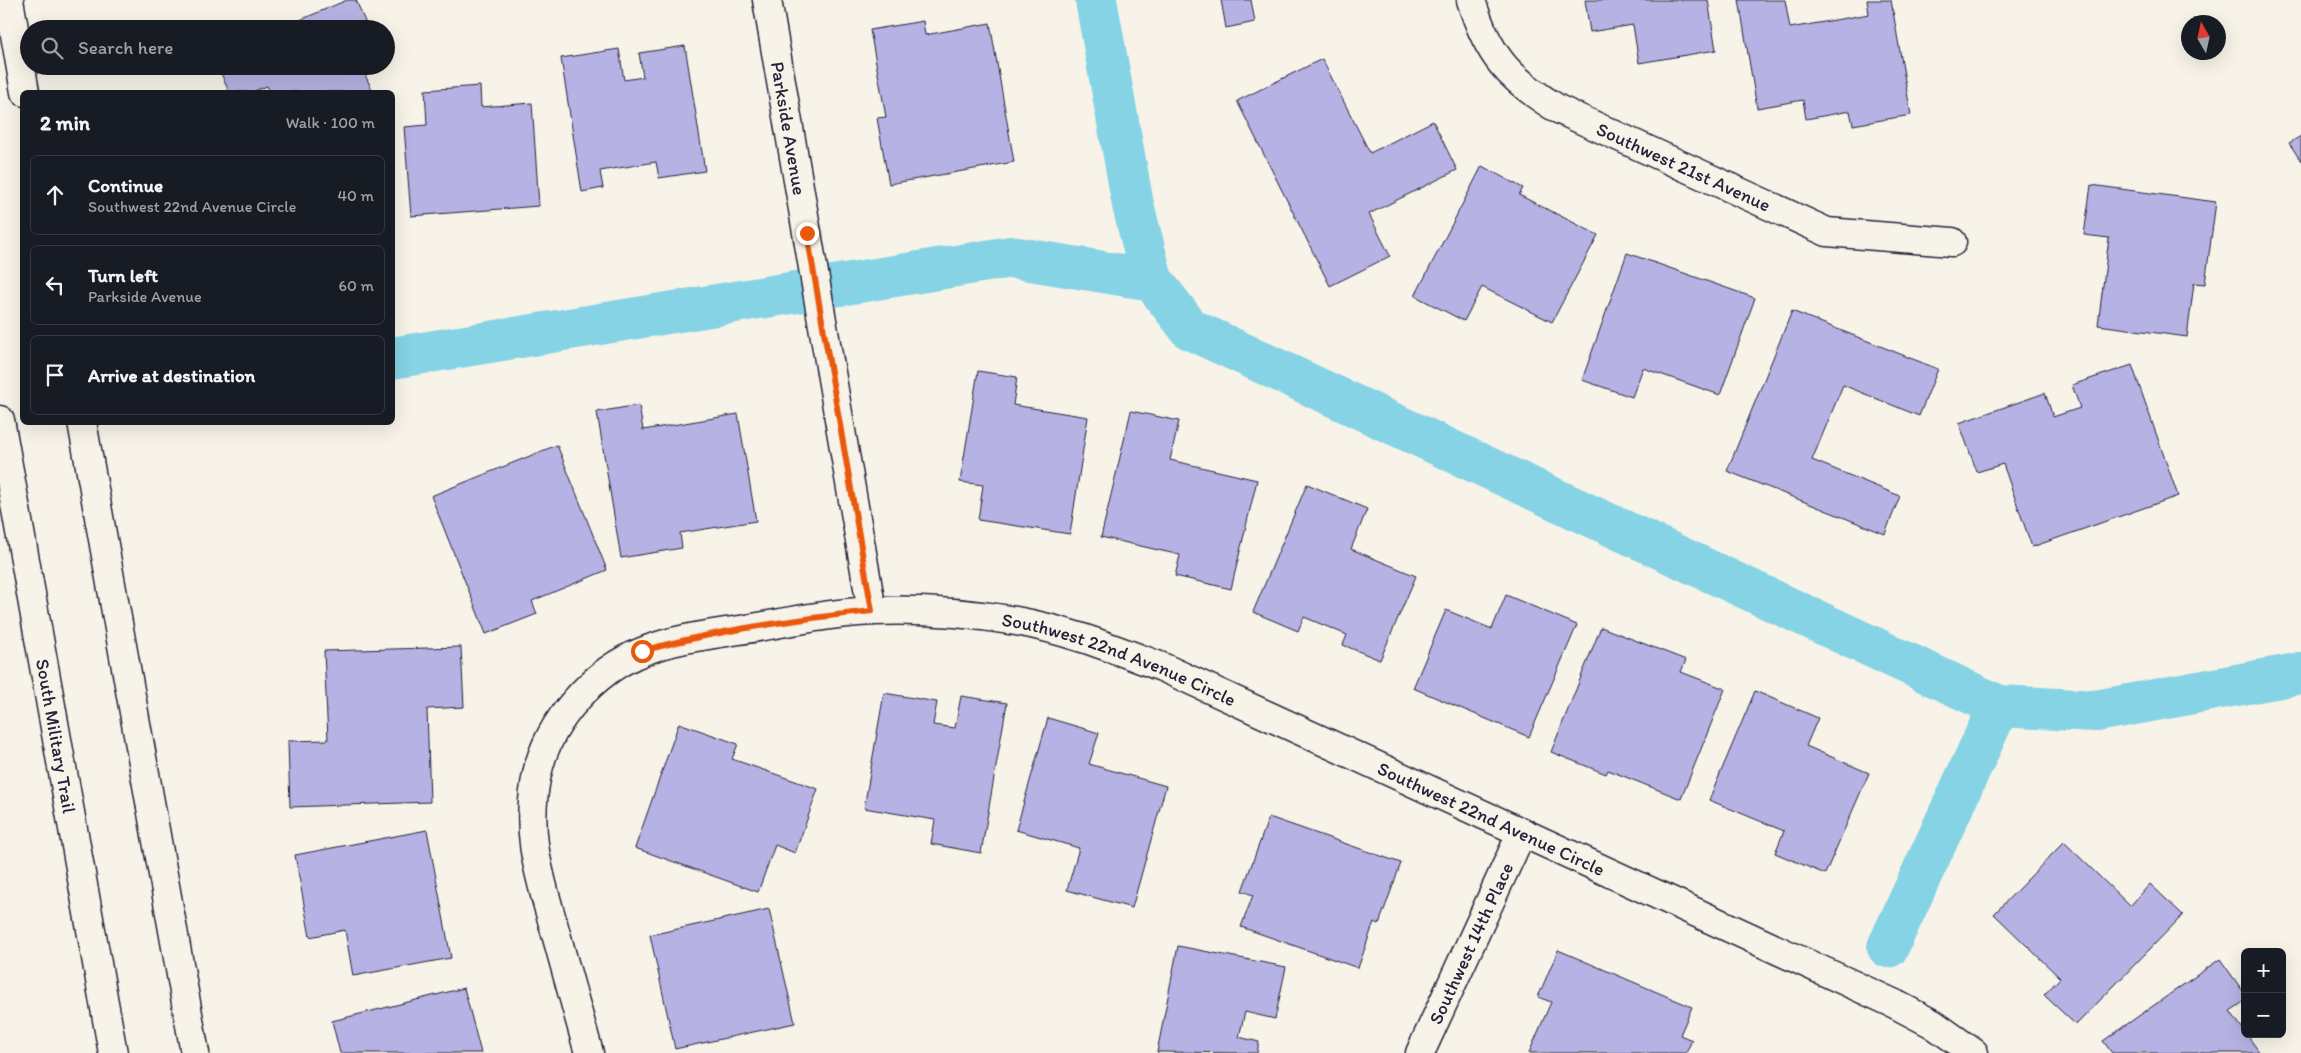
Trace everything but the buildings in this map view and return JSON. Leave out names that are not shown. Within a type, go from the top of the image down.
[{"type":"street","points":[[9,0],[20,63]]},
{"type":"street","name":"Parkside Avenue","points":[[767,0],[872,611]]},
{"type":"street","name":"Southwest 21st Avenue","points":[[1471,0],[1480,30],[1500,63],[1526,90],[1558,109],[1827,232],[1952,242]]},
{"type":"street","points":[[22,75],[25,90]]},
{"type":"street","name":"South Military Trail","points":[[0,420],[113,1053]]},
{"type":"street","points":[[83,425],[195,1053]]},
{"type":"street","name":"Southwest 22nd Avenue Circle","points":[[590,1053],[534,853],[531,812],[537,771],[552,733],[576,699],[607,671],[642,651],[683,640],[828,616],[872,611],[942,612],[1008,620],[1091,640],[1162,667],[1895,1004],[1933,1024],[1974,1053]]},
{"type":"street","name":"Southwest 14th Place","points":[[1420,1053],[1522,832]]},
{"type":"waterway","points":[[1096,0],[1133,205],[1152,280],[1190,329],[1999,706],[2096,711],[2301,673]]},
{"type":"waterway","points":[[395,358],[1011,257],[1152,280]]},
{"type":"waterway","points":[[1888,947],[1999,706]]},
{"type":"route","points":[[642,651],[683,640],[828,616],[872,611],[807,233]]}]
